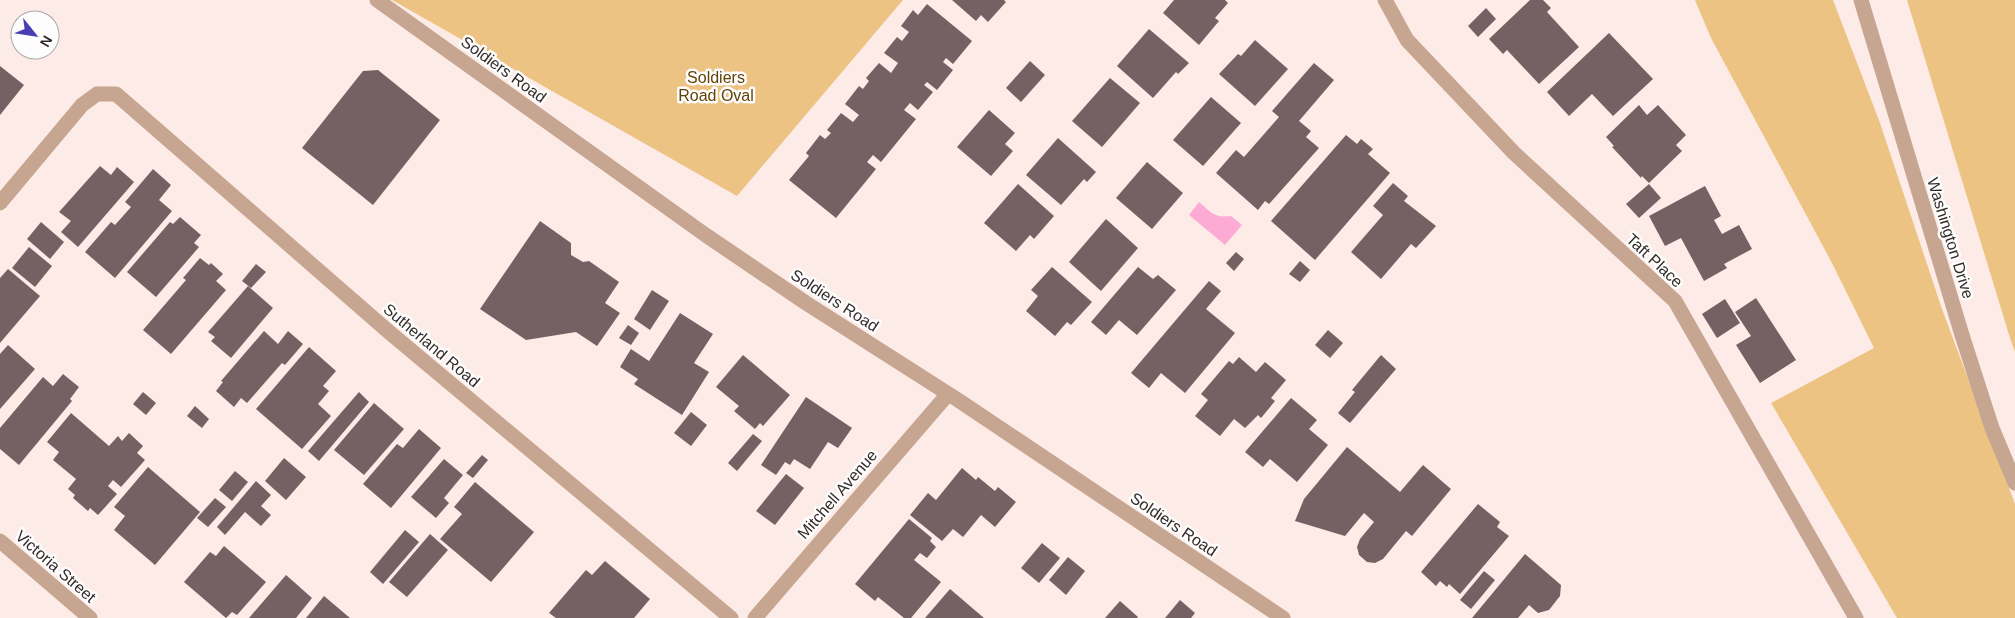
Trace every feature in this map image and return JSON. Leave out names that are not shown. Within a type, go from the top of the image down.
[{"type":"street","name":"Soldiers Road","points":[[377,0],[707,236],[806,303],[948,394],[1283,618]]},
{"type":"street","name":"Taft Place","points":[[1385,0],[1407,40],[1514,153],[1675,301],[1856,618]]},
{"type":"street","name":"Washington Drive","points":[[1860,0],[1962,335],[1992,428],[2015,483]]},
{"type":"street","name":"Sutherland Road","points":[[0,203],[82,105],[97,94],[116,94],[389,332],[731,618]]},
{"type":"street","name":"Mitchell Avenue","points":[[755,618],[948,394]]},
{"type":"street","name":"Victoria Street","points":[[0,541],[90,618]]},
{"type":"green space","name":"Soldiers Road Oval","points":[[392,0],[903,0],[737,196]]},
{"type":"green space","points":[[1695,0],[1833,0],[1880,123],[1942,309],[2015,504],[2015,618],[1897,618],[1771,403],[1874,348],[1832,263],[1711,38]]},
{"type":"green space","points":[[1907,0],[2015,0],[2015,352],[2010,338]]},
{"type":"shaded area","points":[[1199,202],[1210,212],[1221,216],[1231,216],[1242,225],[1225,245],[1189,215]]},
{"type":"building","points":[[952,0],[1004,0],[1006,2],[988,22],[981,15],[976,21]]},
{"type":"building","points":[[1174,0],[1225,0],[1228,3],[1215,18],[1219,21],[1199,45],[1163,13]]},
{"type":"building","points":[[1530,0],[1543,0],[1551,8],[1547,12],[1579,47],[1539,84],[1507,50],[1503,54],[1489,39]]},
{"type":"building","points":[[927,4],[972,41],[953,64],[946,58],[943,62],[953,70],[937,90],[927,82],[924,85],[933,92],[918,110],[910,103],[904,110],[916,119],[881,162],[873,155],[867,162],[876,169],[836,218],[789,180],[809,156],[806,153],[820,135],[825,139],[831,133],[827,130],[841,113],[853,122],[859,115],[845,104],[859,86],[863,89],[869,81],[866,78],[879,63],[891,73],[898,63],[884,53],[897,37],[902,41],[909,32],[901,26],[913,10],[918,15]]},
{"type":"building","points":[[1486,8],[1496,19],[1478,37],[1468,26]]},
{"type":"building","points":[[1149,29],[1189,63],[1178,74],[1176,72],[1153,98],[1117,66]]},
{"type":"building","points":[[1609,33],[1653,79],[1613,116],[1592,94],[1569,116],[1547,92]]},
{"type":"building","points":[[1255,40],[1288,69],[1255,106],[1219,74],[1238,54],[1241,56]]},
{"type":"building","points":[[1030,61],[1045,75],[1021,102],[1006,88]]},
{"type":"building","points":[[1314,63],[1334,80],[1299,121],[1311,131],[1306,137],[1319,148],[1269,204],[1265,201],[1258,210],[1216,173],[1236,150],[1244,157],[1279,117],[1272,111]]},
{"type":"building","points":[[0,66],[24,85],[0,115]]},
{"type":"building","points":[[378,70],[440,120],[373,205],[302,148],[363,71]]},
{"type":"building","points":[[1110,78],[1140,103],[1102,147],[1072,121]]},
{"type":"building","points":[[1211,97],[1241,123],[1203,166],[1173,140]]},
{"type":"building","points":[[1639,105],[1647,115],[1658,105],[1686,135],[1676,145],[1682,151],[1649,183],[1642,176],[1641,178],[1612,147],[1614,146],[1606,137]]},
{"type":"building","points":[[989,110],[1015,133],[1005,144],[1013,151],[991,176],[957,147]]},
{"type":"building","points":[[1346,135],[1357,144],[1361,139],[1373,149],[1368,154],[1390,173],[1315,260],[1271,221]]},
{"type":"building","points":[[1058,138],[1096,172],[1087,182],[1084,179],[1061,205],[1026,175]]},
{"type":"building","points":[[1147,162],[1183,193],[1152,229],[1116,198]]},
{"type":"building","points":[[100,166],[111,175],[117,167],[134,182],[78,247],[61,232],[71,221],[59,212]]},
{"type":"building","points":[[153,169],[171,185],[159,200],[172,211],[115,278],[85,252],[111,222],[115,225],[131,207],[125,202]]},
{"type":"building","points":[[1393,183],[1408,196],[1404,201],[1436,226],[1416,248],[1411,244],[1381,279],[1351,252],[1383,215],[1373,206]]},
{"type":"building","points":[[1018,184],[1054,216],[1034,239],[1030,235],[1016,251],[984,223]]},
{"type":"building","points":[[1649,184],[1661,198],[1639,218],[1626,204]]},
{"type":"building","points":[[1705,186],[1721,216],[1714,220],[1722,234],[1739,225],[1752,249],[1724,264],[1727,268],[1704,281],[1681,238],[1665,246],[1649,216]]},
{"type":"building","points":[[180,217],[201,235],[194,243],[199,247],[156,297],[127,272],[170,222],[173,224]]},
{"type":"building","points":[[1106,219],[1138,248],[1101,291],[1069,262]]},
{"type":"building","points":[[540,221],[571,243],[571,255],[583,262],[589,261],[619,282],[605,303],[620,313],[597,346],[576,332],[526,340],[480,309]]},
{"type":"building","points":[[41,222],[64,242],[50,259],[27,239]]},
{"type":"building","points":[[29,247],[52,266],[35,287],[12,268]]},
{"type":"building","points":[[1236,252],[1244,259],[1234,271],[1226,263]]},
{"type":"building","points":[[200,258],[209,265],[211,263],[223,274],[216,281],[226,290],[171,354],[143,330],[186,280],[183,278]]},
{"type":"building","points":[[1300,261],[1310,270],[1300,282],[1289,274]]},
{"type":"building","points":[[256,264],[266,272],[251,288],[242,281]]},
{"type":"building","points":[[1052,267],[1092,302],[1071,325],[1067,322],[1055,336],[1026,311],[1038,296],[1031,290]]},
{"type":"building","points":[[1138,267],[1153,279],[1158,275],[1176,290],[1137,335],[1119,320],[1106,335],[1091,322]]},
{"type":"building","points":[[8,269],[40,296],[0,343],[0,278]]},
{"type":"building","points":[[1209,281],[1221,291],[1206,309],[1235,333],[1185,393],[1161,373],[1149,388],[1131,373]]},
{"type":"building","points":[[248,286],[273,308],[231,358],[211,341],[215,337],[208,332]]},
{"type":"building","points":[[652,290],[669,301],[650,330],[634,319]]},
{"type":"building","points":[[1756,298],[1796,360],[1760,383],[1736,345],[1751,336],[1735,312]]},
{"type":"building","points":[[1725,299],[1740,323],[1717,338],[1702,314]]},
{"type":"building","points":[[680,313],[713,334],[694,363],[709,372],[682,415],[634,384],[638,379],[620,367],[631,349],[649,361]]},
{"type":"building","points":[[628,325],[639,333],[631,345],[619,338]]},
{"type":"building","points":[[1328,330],[1343,343],[1330,358],[1315,345]]},
{"type":"building","points":[[264,331],[278,344],[288,331],[303,344],[285,365],[282,363],[247,403],[241,398],[234,407],[216,391],[223,382],[221,381]]},
{"type":"building","points":[[8,345],[35,369],[0,409],[0,354]]},
{"type":"building","points":[[309,347],[336,371],[323,386],[329,391],[318,404],[331,416],[302,449],[256,409]]},
{"type":"building","points":[[743,355],[790,395],[763,426],[760,423],[755,429],[734,411],[739,406],[716,387]]},
{"type":"building","points":[[1381,355],[1396,369],[1350,423],[1338,413],[1355,392],[1352,390]]},
{"type":"building","points":[[1239,357],[1256,372],[1265,362],[1286,380],[1271,398],[1275,401],[1261,418],[1258,415],[1245,428],[1234,419],[1220,436],[1195,416],[1208,400],[1201,394],[1229,361],[1233,364]]},
{"type":"building","points":[[63,374],[79,387],[70,399],[72,401],[19,465],[0,449],[0,428],[43,377],[53,386]]},
{"type":"building","points":[[143,392],[156,403],[146,415],[133,404]]},
{"type":"building","points":[[359,392],[369,402],[319,461],[308,451]]},
{"type":"building","points":[[806,397],[852,428],[838,448],[828,442],[810,469],[794,459],[790,465],[785,462],[776,475],[761,465]]},
{"type":"building","points":[[1291,398],[1317,420],[1309,429],[1328,445],[1297,482],[1270,459],[1263,467],[1245,452]]},
{"type":"building","points":[[374,403],[404,429],[364,475],[334,450]]},
{"type":"building","points":[[195,406],[209,419],[202,428],[187,416]]},
{"type":"building","points":[[691,412],[707,425],[691,446],[674,433]]},
{"type":"building","points":[[71,413],[109,446],[118,436],[122,441],[129,433],[143,446],[137,453],[145,460],[121,487],[113,480],[108,486],[117,494],[98,515],[90,508],[88,511],[73,498],[75,495],[68,489],[76,479],[53,460],[59,452],[47,442]]},
{"type":"building","points":[[419,429],[441,448],[391,508],[363,484],[397,444],[403,448]]},
{"type":"building","points":[[753,434],[762,441],[737,471],[728,463]]},
{"type":"building","points":[[1347,447],[1400,492],[1423,465],[1451,489],[1412,536],[1406,531],[1383,559],[1375,563],[1367,562],[1359,555],[1357,547],[1360,539],[1374,522],[1364,513],[1345,536],[1295,521],[1304,499]]},
{"type":"building","points":[[482,455],[488,460],[473,478],[466,473]]},
{"type":"building","points":[[284,458],[306,477],[286,500],[265,481]]},
{"type":"building","points":[[444,459],[463,475],[444,498],[449,503],[436,518],[411,497]]},
{"type":"building","points":[[148,467],[200,512],[155,565],[114,530],[125,516],[114,507]]},
{"type":"building","points":[[962,468],[976,480],[978,477],[995,491],[998,487],[1016,502],[995,527],[981,515],[963,537],[953,529],[942,541],[910,515],[928,493],[936,500]]},
{"type":"building","points":[[235,471],[248,482],[232,501],[219,490]]},
{"type":"building","points":[[786,474],[804,488],[775,525],[756,511]]},
{"type":"building","points":[[256,481],[271,495],[261,506],[271,515],[261,526],[245,512],[225,535],[217,527]]},
{"type":"building","points":[[475,482],[534,532],[491,582],[440,539],[462,514],[454,507]]},
{"type":"building","points":[[215,498],[226,507],[208,527],[197,518]]},
{"type":"building","points":[[1478,504],[1500,522],[1497,527],[1509,536],[1460,594],[1449,584],[1447,587],[1440,581],[1436,586],[1421,572]]},
{"type":"building","points":[[909,519],[932,538],[930,541],[936,547],[927,558],[920,553],[914,560],[941,582],[911,618],[904,618],[878,597],[875,601],[855,584]]},
{"type":"building","points":[[405,530],[419,542],[383,584],[370,572]]},
{"type":"building","points":[[430,534],[448,550],[407,597],[389,582]]},
{"type":"building","points":[[1042,543],[1060,558],[1039,583],[1021,568]]},
{"type":"building","points":[[224,546],[266,582],[237,615],[232,612],[226,618],[184,582],[210,552],[216,556]]},
{"type":"building","points":[[1525,554],[1561,585],[1560,596],[1549,610],[1538,613],[1529,605],[1518,618],[1472,618]]},
{"type":"building","points":[[1068,557],[1085,571],[1066,595],[1049,580]]},
{"type":"building","points":[[605,561],[650,599],[634,618],[556,618],[549,613],[586,570],[592,575]]},
{"type":"building","points":[[1484,571],[1495,580],[1471,609],[1460,600]]},
{"type":"building","points":[[286,575],[312,598],[296,618],[249,618]]},
{"type":"building","points":[[950,589],[984,618],[925,618]]},
{"type":"building","points":[[324,596],[350,618],[306,618]]},
{"type":"building","points":[[1180,600],[1195,613],[1191,618],[1165,618]]},
{"type":"building","points":[[1120,601],[1138,617],[1105,618]]}]
